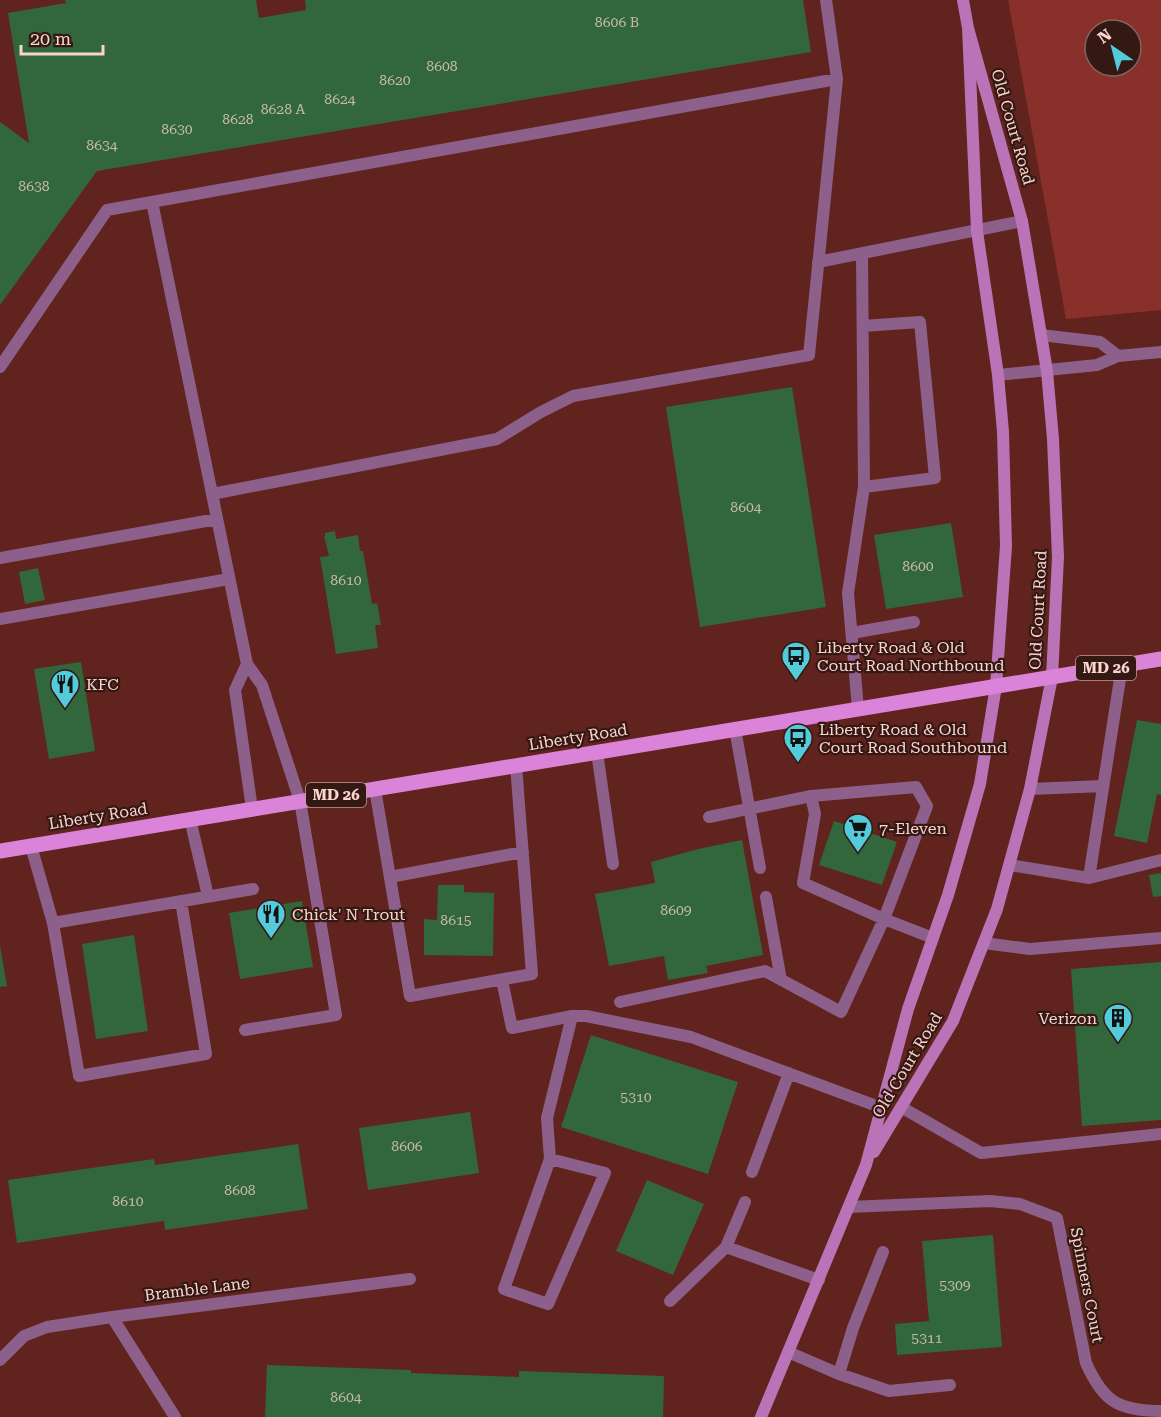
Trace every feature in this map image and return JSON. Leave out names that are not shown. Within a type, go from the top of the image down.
[{"type":"main road","name":"Old Court Road","points":[[866,1165],[953,1021],[997,909],[1030,789],[1052,677],[1058,557],[1053,439],[1047,371],[1023,221],[968,28],[963,0]]},
{"type":"main road","name":"Old Court Road","points":[[761,1417],[866,1165],[908,1009],[948,895],[980,784],[996,686],[1006,546],[1003,432],[998,375],[978,231],[968,28]]},
{"type":"main road","name":"Liberty Road","points":[[0,850],[1161,659]]},
{"type":"street","points":[[212,494],[497,439],[541,412],[573,396],[809,355],[837,79],[826,0]]},
{"type":"street","points":[[0,367],[107,210],[837,79]]},
{"type":"street","points":[[152,202],[247,664],[262,686],[300,801],[336,1015],[245,1030]]},
{"type":"street","points":[[818,262],[1023,221]]},
{"type":"street","points":[[858,709],[848,593],[864,487],[862,254]]},
{"type":"street","points":[[863,326],[920,322],[934,478],[864,487]]},
{"type":"street","points":[[1041,335],[1100,342],[1118,356]]},
{"type":"street","points":[[998,375],[1097,365],[1118,356],[1161,352]]},
{"type":"street","points":[[0,558],[217,519]]},
{"type":"street","points":[[0,619],[229,579]]},
{"type":"street","points":[[852,633],[914,622]]},
{"type":"street","points":[[247,664],[235,690],[252,809]]},
{"type":"street","points":[[1089,878],[1122,666]]},
{"type":"street","points":[[735,729],[760,868]]},
{"type":"street","points":[[597,752],[613,864]]},
{"type":"street","points":[[375,789],[410,996],[532,975],[516,765]]},
{"type":"street","points":[[1030,789],[1103,786]]},
{"type":"street","points":[[620,1002],[765,971],[842,1012],[884,919],[927,806],[916,787],[811,796],[709,817]]},
{"type":"street","points":[[811,796],[815,814],[803,884],[933,938]]},
{"type":"street","points":[[190,819],[208,896]]},
{"type":"street","points":[[31,846],[53,923],[79,1076],[206,1054],[181,901]]},
{"type":"street","points":[[390,877],[523,852]]},
{"type":"street","points":[[1010,866],[1089,878],[1161,860]]},
{"type":"street","points":[[53,923],[253,889]]},
{"type":"street","points":[[766,897],[780,980]]},
{"type":"street","points":[[984,943],[1030,949],[1161,938]]},
{"type":"street","points":[[501,980],[512,1028],[572,1016],[586,1016],[691,1037],[882,1108]]},
{"type":"street","points":[[550,1159],[605,1173],[548,1304],[504,1289],[550,1159],[547,1118],[572,1016]]},
{"type":"street","points":[[752,1172],[789,1073]]},
{"type":"street","points":[[901,1107],[981,1153],[1161,1134]]},
{"type":"street","name":"Spinners Court","points":[[849,1207],[990,1201],[1020,1204],[1057,1218],[1086,1363],[1095,1384],[1105,1396],[1122,1406],[1139,1411],[1161,1411]]},
{"type":"street","points":[[670,1301],[726,1247],[745,1202]]},
{"type":"street","points":[[726,1247],[819,1280]]},
{"type":"street","points":[[839,1374],[853,1328],[883,1252]]},
{"type":"street","name":"Bramble Lane","points":[[0,1360],[24,1336],[39,1330],[112,1317],[410,1280]]},
{"type":"street","points":[[112,1317],[175,1417]]},
{"type":"street","points":[[788,1352],[839,1374],[889,1391],[950,1385]]},
{"type":"shaded area","points":[[1008,0],[1161,0],[1161,310],[1066,319]]},
{"type":"building","points":[[65,0],[256,0],[259,18],[306,10],[305,0],[803,0],[811,52],[97,171],[0,305],[0,122],[29,143],[8,13],[66,3]]},
{"type":"building","points":[[792,387],[826,607],[700,627],[666,407]]},
{"type":"building","points":[[951,523],[963,597],[886,609],[874,535]]},
{"type":"building","points":[[335,531],[336,539],[358,535],[372,604],[377,603],[381,625],[375,625],[378,648],[336,654],[320,557],[329,556],[325,533]]},
{"type":"building","points":[[38,568],[45,600],[25,604],[19,572]]},
{"type":"building","name":"KFC","points":[[81,662],[95,751],[49,759],[34,669]]},
{"type":"building","points":[[1137,720],[1161,724],[1161,795],[1157,794],[1147,843],[1114,836]]},
{"type":"building","name":"7-Eleven","points":[[834,821],[897,842],[882,885],[819,865]]},
{"type":"building","points":[[742,840],[763,955],[706,966],[708,973],[668,980],[664,956],[609,966],[595,894],[655,883],[651,862]]},
{"type":"building","points":[[1161,873],[1161,896],[1153,897],[1149,875]]},
{"type":"building","points":[[438,885],[464,885],[464,892],[494,893],[493,956],[424,955],[424,919],[437,920]]},
{"type":"building","name":"Chick' N Trout","points":[[302,901],[313,967],[240,979],[229,913]]},
{"type":"building","points":[[134,935],[148,1031],[96,1039],[82,944]]},
{"type":"building","points":[[0,946],[7,986],[0,987]]},
{"type":"building","name":"Verizon","points":[[1161,962],[1161,1120],[1082,1126],[1071,969]]},
{"type":"building","points":[[591,1035],[738,1082],[708,1174],[561,1127]]},
{"type":"building","points":[[470,1112],[479,1173],[368,1190],[359,1128]]},
{"type":"building","points":[[298,1144],[308,1209],[165,1230],[164,1221],[17,1243],[8,1180],[154,1159],[155,1165]]},
{"type":"building","points":[[647,1180],[704,1204],[673,1275],[616,1251]]},
{"type":"building","points":[[993,1235],[1002,1347],[897,1355],[895,1324],[929,1321],[922,1241]]},
{"type":"building","points":[[267,1365],[411,1370],[411,1373],[519,1377],[519,1371],[664,1376],[663,1417],[265,1417]]},
{"type":"place","name":"Liberty Road & Old Court Road Northbound","points":[[796,682]]},
{"type":"place","name":"KFC","points":[[65,710]]},
{"type":"place","name":"Liberty Road & Old Court Road Southbound","points":[[798,764]]},
{"type":"place","name":"7-Eleven","points":[[858,854]]},
{"type":"place","name":"Chick' N Trout","points":[[271,940]]},
{"type":"place","name":"Verizon","points":[[1118,1044]]}]
